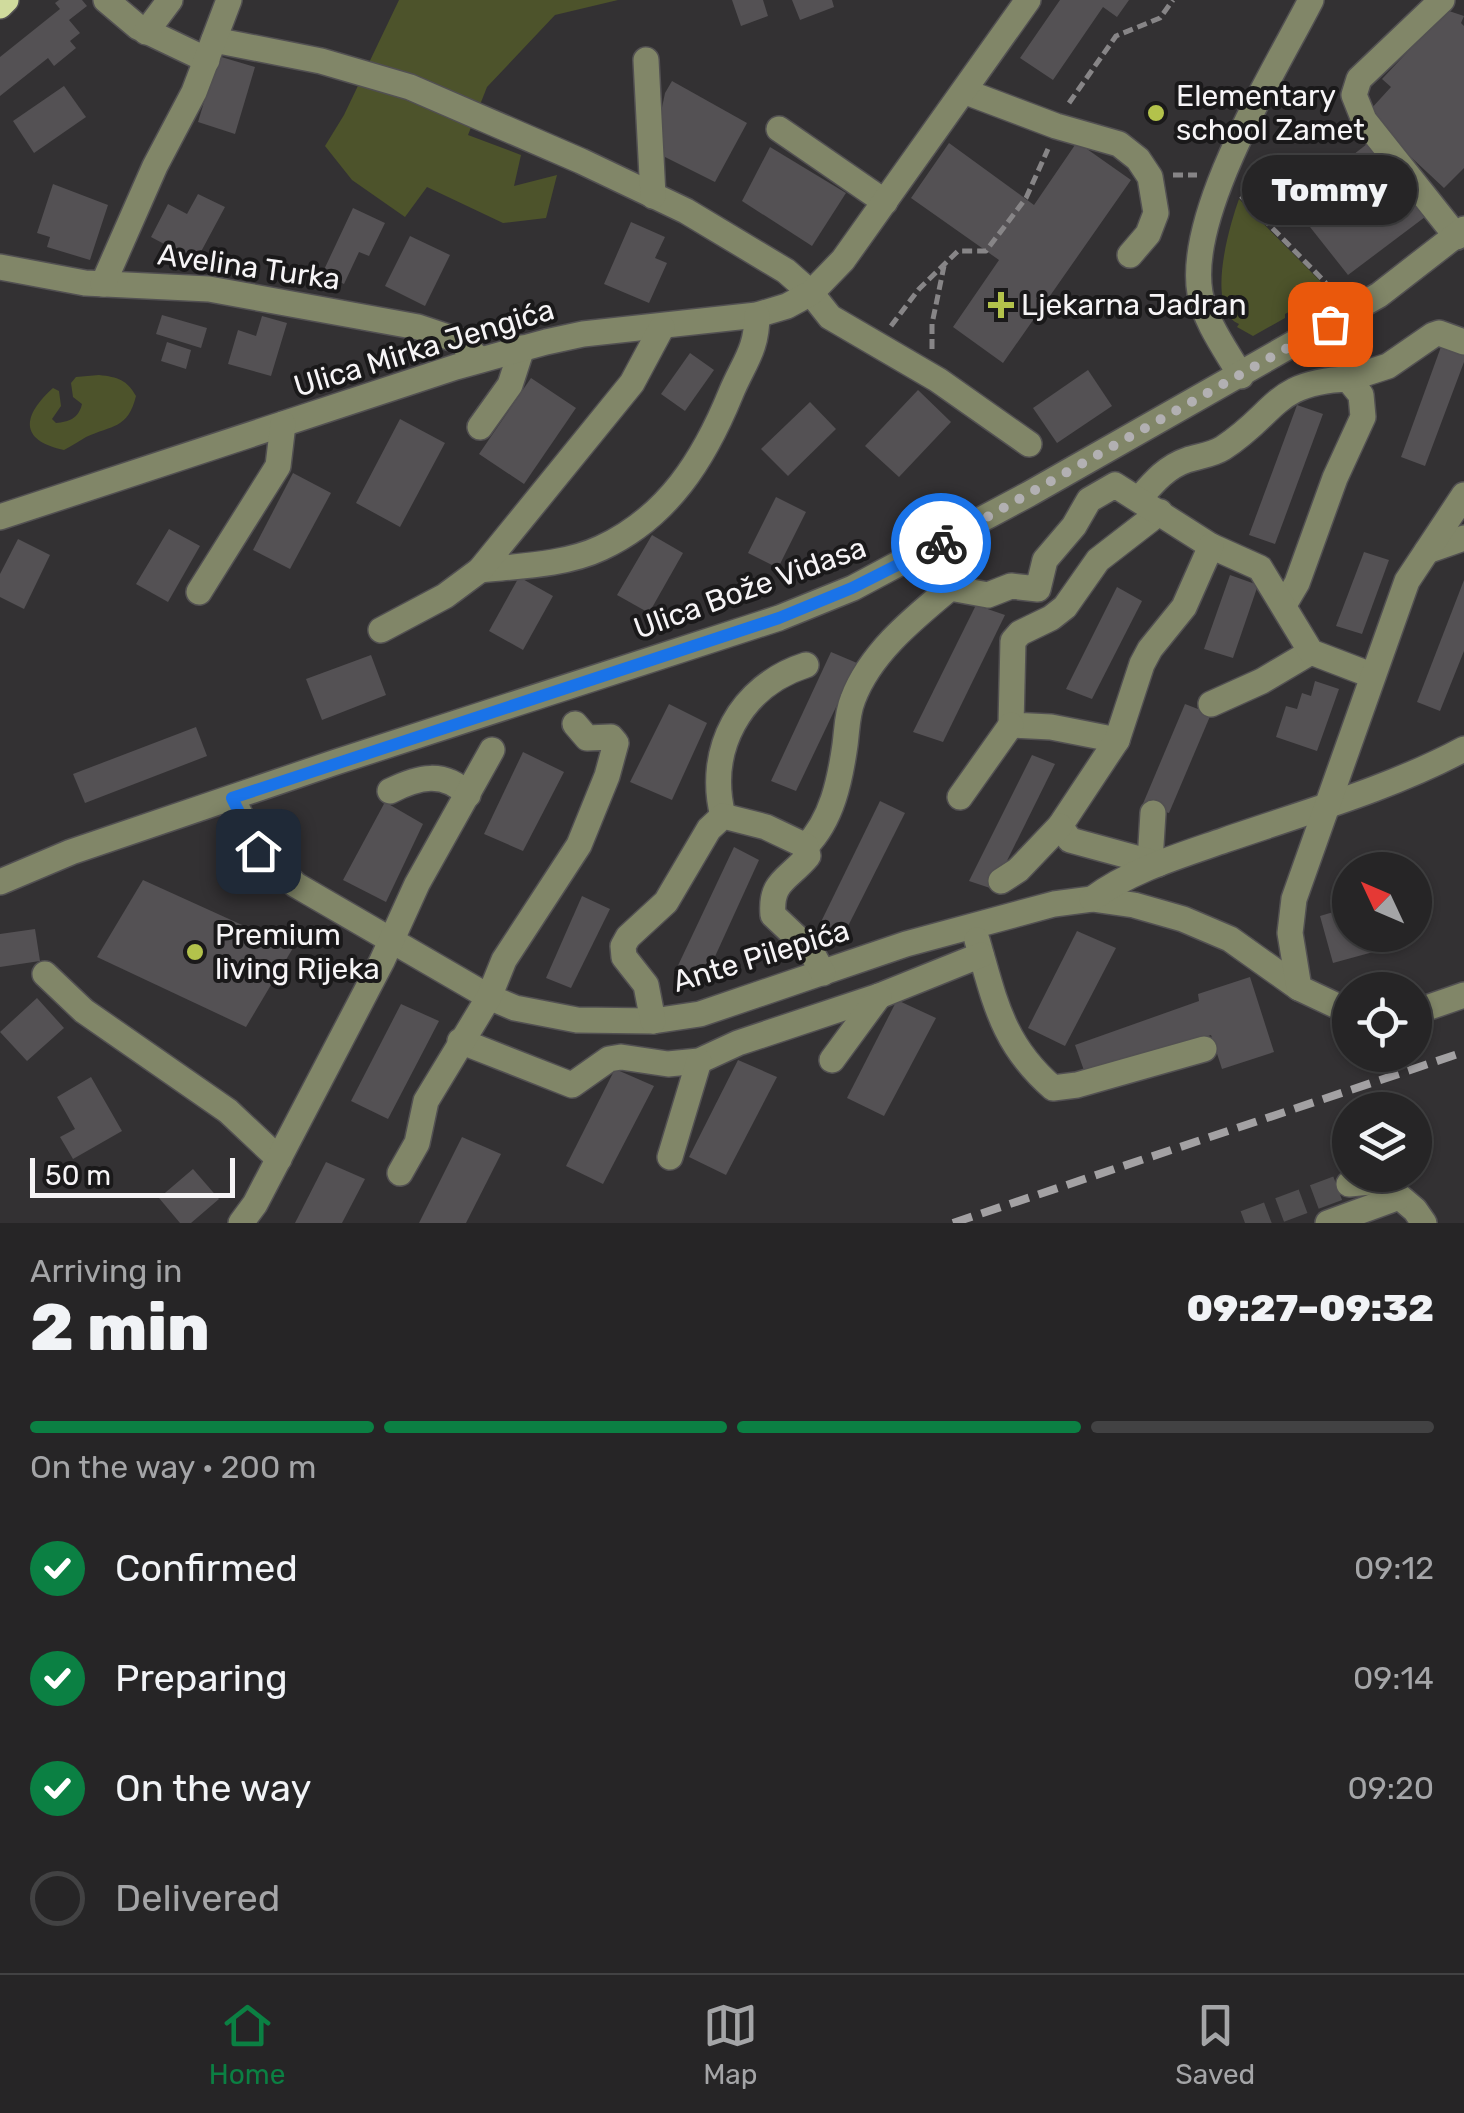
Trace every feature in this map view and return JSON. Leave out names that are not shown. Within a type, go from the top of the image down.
[{"type":"main road","points":[[0,6],[6,0]]},
{"type":"street","points":[[106,0],[146,32],[211,50],[322,61],[395,82],[466,110],[653,196],[786,271],[830,317],[938,380],[1029,444]]},
{"type":"street","points":[[146,32],[170,0]]},
{"type":"street","points":[[103,284],[155,166],[194,92],[229,0]]},
{"type":"street","name":"Ulica Mirka Jengića","points":[[0,516],[522,348],[583,334],[757,315],[787,306],[811,293],[843,260],[1028,0]]},
{"type":"street","points":[[1241,376],[1212,325],[1200,293],[1200,246],[1221,178],[1311,0]]},
{"type":"street","points":[[1442,0],[1360,79],[1354,95],[1364,120],[1460,233]]},
{"type":"street","points":[[1457,0],[1464,4]]},
{"type":"street","points":[[646,60],[653,196]]},
{"type":"street","points":[[966,92],[1056,126],[1119,144],[1138,159],[1150,177],[1156,213],[1148,234],[1130,255]]},
{"type":"street","points":[[779,128],[885,202]]},
{"type":"street","name":"Ulica Bože Vidasa","points":[[0,882],[72,852],[762,623],[852,588],[906,562],[1380,296],[1460,233]]},
{"type":"street","name":"Avelina Turka","points":[[0,267],[84,284],[209,289],[418,327],[460,341],[480,360]]},
{"type":"street","points":[[480,570],[550,562],[599,550],[642,524],[674,496],[721,417],[740,370],[757,342],[757,315]]},
{"type":"street","points":[[381,630],[444,596],[480,570],[632,383],[662,327]]},
{"type":"street","points":[[960,797],[1012,725],[1013,641],[1020,633],[1054,616],[1078,590],[1098,560],[1149,506],[1170,467],[1218,452],[1282,396],[1316,380],[1348,379],[1388,366],[1440,333],[1464,342]]},
{"type":"street","points":[[480,427],[510,386],[522,348]]},
{"type":"street","points":[[1284,605],[1297,583],[1335,478],[1363,417],[1362,395],[1348,379]]},
{"type":"street","points":[[198,592],[278,466],[283,424]]},
{"type":"street","points":[[1054,616],[1038,590],[1045,560],[1074,526],[1089,500],[1115,484],[1211,546],[1260,568],[1312,652],[1371,675]]},
{"type":"street","points":[[1299,988],[1290,932],[1294,899],[1407,581],[1464,495]]},
{"type":"street","points":[[1427,551],[1464,538]]},
{"type":"street","points":[[1001,881],[1018,870],[1060,826],[1117,740],[1142,664],[1150,648],[1184,607],[1211,546]]},
{"type":"street","points":[[806,846],[819,834],[831,808],[856,690],[904,626],[950,588],[988,595],[1010,586],[1038,590]]},
{"type":"street","points":[[1211,704],[1312,652]]},
{"type":"street","points":[[722,816],[716,792],[726,734],[767,683],[806,664]]},
{"type":"street","points":[[400,1173],[417,1143],[426,1100],[490,997],[504,960],[578,844],[607,776],[616,743],[612,737],[587,738],[575,724]]},
{"type":"street","points":[[1012,725],[1117,740]]},
{"type":"street","points":[[1092,900],[1118,880],[1154,863],[1374,790],[1464,748]]},
{"type":"street","points":[[241,1223],[279,1159],[391,943],[417,884],[492,750]]},
{"type":"street","points":[[390,791],[418,780],[440,778],[456,783],[468,795]]},
{"type":"street","name":"Ante Pilepića","points":[[232,798],[249,838],[272,867],[296,885],[490,997],[516,1008],[577,1020],[653,1021],[700,1014],[972,926],[1054,904],[1092,900],[1134,905],[1230,939],[1299,988],[1332,1004]]},
{"type":"street","points":[[1154,813],[1154,863]]},
{"type":"street","points":[[722,816],[766,826],[806,846]]},
{"type":"street","points":[[653,1021],[646,986],[624,956],[623,946],[666,902],[709,829],[722,816]]},
{"type":"street","points":[[1060,826],[1070,840],[1154,863]]},
{"type":"street","points":[[806,846],[808,856],[778,884],[771,896],[773,914],[811,951],[823,973]]},
{"type":"street","points":[[972,926],[1003,1029],[1032,1070],[1053,1088],[1077,1085],[1204,1049]]},
{"type":"street","points":[[460,1040],[572,1085],[609,1059],[621,1057],[668,1064],[700,1061],[981,955]]},
{"type":"street","points":[[46,974],[84,1011],[228,1110],[279,1159]]},
{"type":"street","points":[[1432,1006],[1464,995]]},
{"type":"street","points":[[832,1060],[879,996]]},
{"type":"street","points":[[670,1157],[700,1061]]},
{"type":"street","points":[[1393,1192],[1424,1223]]},
{"type":"street","points":[[1328,1223],[1399,1197]]},
{"type":"path","points":[[879,346],[919,290],[958,250],[986,251],[1026,198],[1078,85],[1116,36],[1160,18],[1174,0]]},
{"type":"path","points":[[1244,200],[1325,282],[1334,296]]},
{"type":"path","points":[[938,380],[932,355],[932,324],[945,264]]},
{"type":"green space","points":[[399,0],[618,0],[555,15],[487,87],[468,135],[521,155],[514,186],[557,175],[546,218],[503,223],[427,187],[405,217],[352,180],[325,146]]},
{"type":"green space","points":[[1239,199],[1321,282],[1327,294],[1285,314],[1285,318],[1253,336],[1237,327],[1239,324],[1229,315],[1221,285]]},
{"type":"green space","points":[[99,375],[121,380],[136,396],[124,420],[64,450],[49,446],[32,433],[31,417],[53,388],[59,391],[61,406],[52,419],[56,423],[69,420],[82,404],[73,397],[71,383],[76,377]]},
{"type":"building","points":[[82,0],[87,6],[69,20],[80,33],[70,41],[76,48],[54,66],[48,58],[0,96],[0,57],[60,9],[55,3]]},
{"type":"building","points":[[732,0],[763,0],[768,16],[741,26]]},
{"type":"building","points":[[792,0],[832,0],[834,7],[800,20]]},
{"type":"building","points":[[1060,0],[1129,0],[1117,17],[1103,7],[1053,80],[1020,58]]},
{"type":"building","points":[[1449,11],[1464,16],[1464,168],[1444,188],[1383,131],[1370,110],[1391,87],[1382,79]]},
{"type":"building","points":[[218,56],[255,67],[235,134],[198,122]]},
{"type":"building","points":[[672,81],[747,123],[715,182],[653,151],[665,93]]},
{"type":"building","points":[[64,86],[86,117],[34,153],[13,121]]},
{"type":"building","points":[[1077,142],[1131,180],[1003,363],[953,327],[999,260],[911,198],[949,143],[1034,205]]},
{"type":"building","points":[[1367,144],[1425,217],[1348,275],[1291,203]]},
{"type":"building","points":[[770,147],[846,193],[812,246],[742,201]]},
{"type":"building","points":[[53,184],[108,205],[90,260],[47,247],[50,237],[37,233]]},
{"type":"building","points":[[198,194],[225,207],[196,261],[151,237],[168,204],[187,214]]},
{"type":"building","points":[[353,208],[385,223],[369,256],[359,252],[344,284],[322,274]]},
{"type":"building","points":[[631,222],[665,237],[655,258],[667,263],[649,303],[604,284]]},
{"type":"building","points":[[410,236],[450,255],[425,306],[385,286]]},
{"type":"building","points":[[162,315],[207,328],[201,348],[156,334]]},
{"type":"building","points":[[262,316],[287,323],[271,376],[228,364],[238,330],[256,336]]},
{"type":"building","points":[[167,342],[191,350],[186,369],[161,361]]},
{"type":"building","points":[[1442,344],[1464,352],[1464,362],[1425,466],[1401,457]]},
{"type":"building","points":[[690,353],[714,370],[685,411],[661,394]]},
{"type":"building","points":[[1088,370],[1112,406],[1057,443],[1033,408]]},
{"type":"building","points":[[531,378],[576,408],[524,484],[479,454]]},
{"type":"building","points":[[918,390],[951,422],[899,477],[865,446]]},
{"type":"building","points":[[810,402],[836,429],[788,476],[761,449]]},
{"type":"building","points":[[1297,405],[1323,414],[1275,544],[1249,535]]},
{"type":"building","points":[[400,419],[445,443],[400,527],[356,503]]},
{"type":"building","points":[[293,473],[331,493],[290,569],[253,550]]},
{"type":"building","points":[[776,497],[806,512],[778,568],[748,553]]},
{"type":"building","points":[[169,529],[200,546],[168,602],[136,584]]},
{"type":"building","points":[[652,535],[683,553],[649,613],[617,595]]},
{"type":"building","points":[[18,539],[50,555],[24,609],[0,597],[0,574]]},
{"type":"building","points":[[1364,552],[1389,560],[1362,634],[1336,626]]},
{"type":"building","points":[[1230,575],[1258,585],[1233,658],[1204,649]]},
{"type":"building","points":[[519,577],[553,596],[523,650],[489,631]]},
{"type":"building","points":[[1464,580],[1464,651],[1440,711],[1417,702]]},
{"type":"building","points":[[1117,587],[1142,601],[1092,699],[1066,689]]},
{"type":"building","points":[[976,605],[1005,615],[943,742],[913,732]]},
{"type":"building","points":[[831,652],[857,663],[796,791],[771,781]]},
{"type":"building","points":[[371,655],[386,695],[322,720],[306,679]]},
{"type":"building","points":[[1315,681],[1339,689],[1317,751],[1276,737],[1286,706],[1297,709],[1302,693],[1311,696]]},
{"type":"building","points":[[669,704],[707,723],[672,800],[630,782]]},
{"type":"building","points":[[1185,704],[1211,714],[1169,813],[1142,806]]},
{"type":"building","points":[[196,727],[207,756],[85,803],[73,774]]},
{"type":"building","points":[[523,752],[564,772],[523,851],[484,834]]},
{"type":"building","points":[[1032,755],[1055,764],[993,889],[969,881]]},
{"type":"building","points":[[880,801],[905,813],[841,940],[818,928]]},
{"type":"building","points":[[385,802],[423,824],[386,902],[343,880]]},
{"type":"building","points":[[734,847],[759,860],[702,985],[674,974]]},
{"type":"building","name":"Premium living Rijeka","points":[[143,880],[293,948],[246,1027],[97,957]]},
{"type":"building","points":[[582,896],[610,909],[571,988],[546,978]]},
{"type":"building","points":[[1332,912],[1332,952],[1373,952],[1333,963],[1320,916]]},
{"type":"building","points":[[35,929],[40,961],[0,967],[0,934]]},
{"type":"building","points":[[1077,931],[1116,948],[1065,1046],[1028,1028]]},
{"type":"building","points":[[1250,977],[1274,1052],[1222,1069],[1211,1035],[1087,1079],[1075,1045],[1199,1001],[1198,994]]},
{"type":"building","points":[[37,998],[64,1028],[27,1061],[0,1032]]},
{"type":"building","points":[[897,1000],[936,1018],[884,1116],[847,1098]]},
{"type":"building","points":[[401,1004],[439,1021],[388,1119],[351,1101]]},
{"type":"building","points":[[738,1060],[777,1077],[726,1175],[689,1157]]},
{"type":"building","points":[[615,1069],[654,1086],[603,1184],[566,1166]]},
{"type":"building","points":[[91,1077],[122,1131],[73,1159],[60,1137],[75,1129],[57,1097]]},
{"type":"building","points":[[462,1137],[501,1154],[466,1223],[419,1223]]},
{"type":"building","points":[[326,1162],[365,1179],[342,1223],[295,1223]]},
{"type":"building","points":[[193,1169],[219,1199],[191,1223],[180,1223],[159,1198]]},
{"type":"tunnel","points":[[1245,1223],[1332,1190]]},
{"type":"railway","points":[[953,1223],[1464,1052]]},
{"type":"way so far","points":[[941,543],[1330,324]]},
{"type":"place","name":"Elementary school Zamet","points":[[1156,113]]},
{"type":"place","name":"Ljekarna Jadran","points":[[1001,305]]},
{"type":"place","name":"Tommy","points":[[1330,324]]},
{"type":"place","name":"Premium living Rijeka","points":[[195,952]]},
{"type":"route","points":[[258,851],[232,798],[779,618],[852,588],[941,543]]}]
